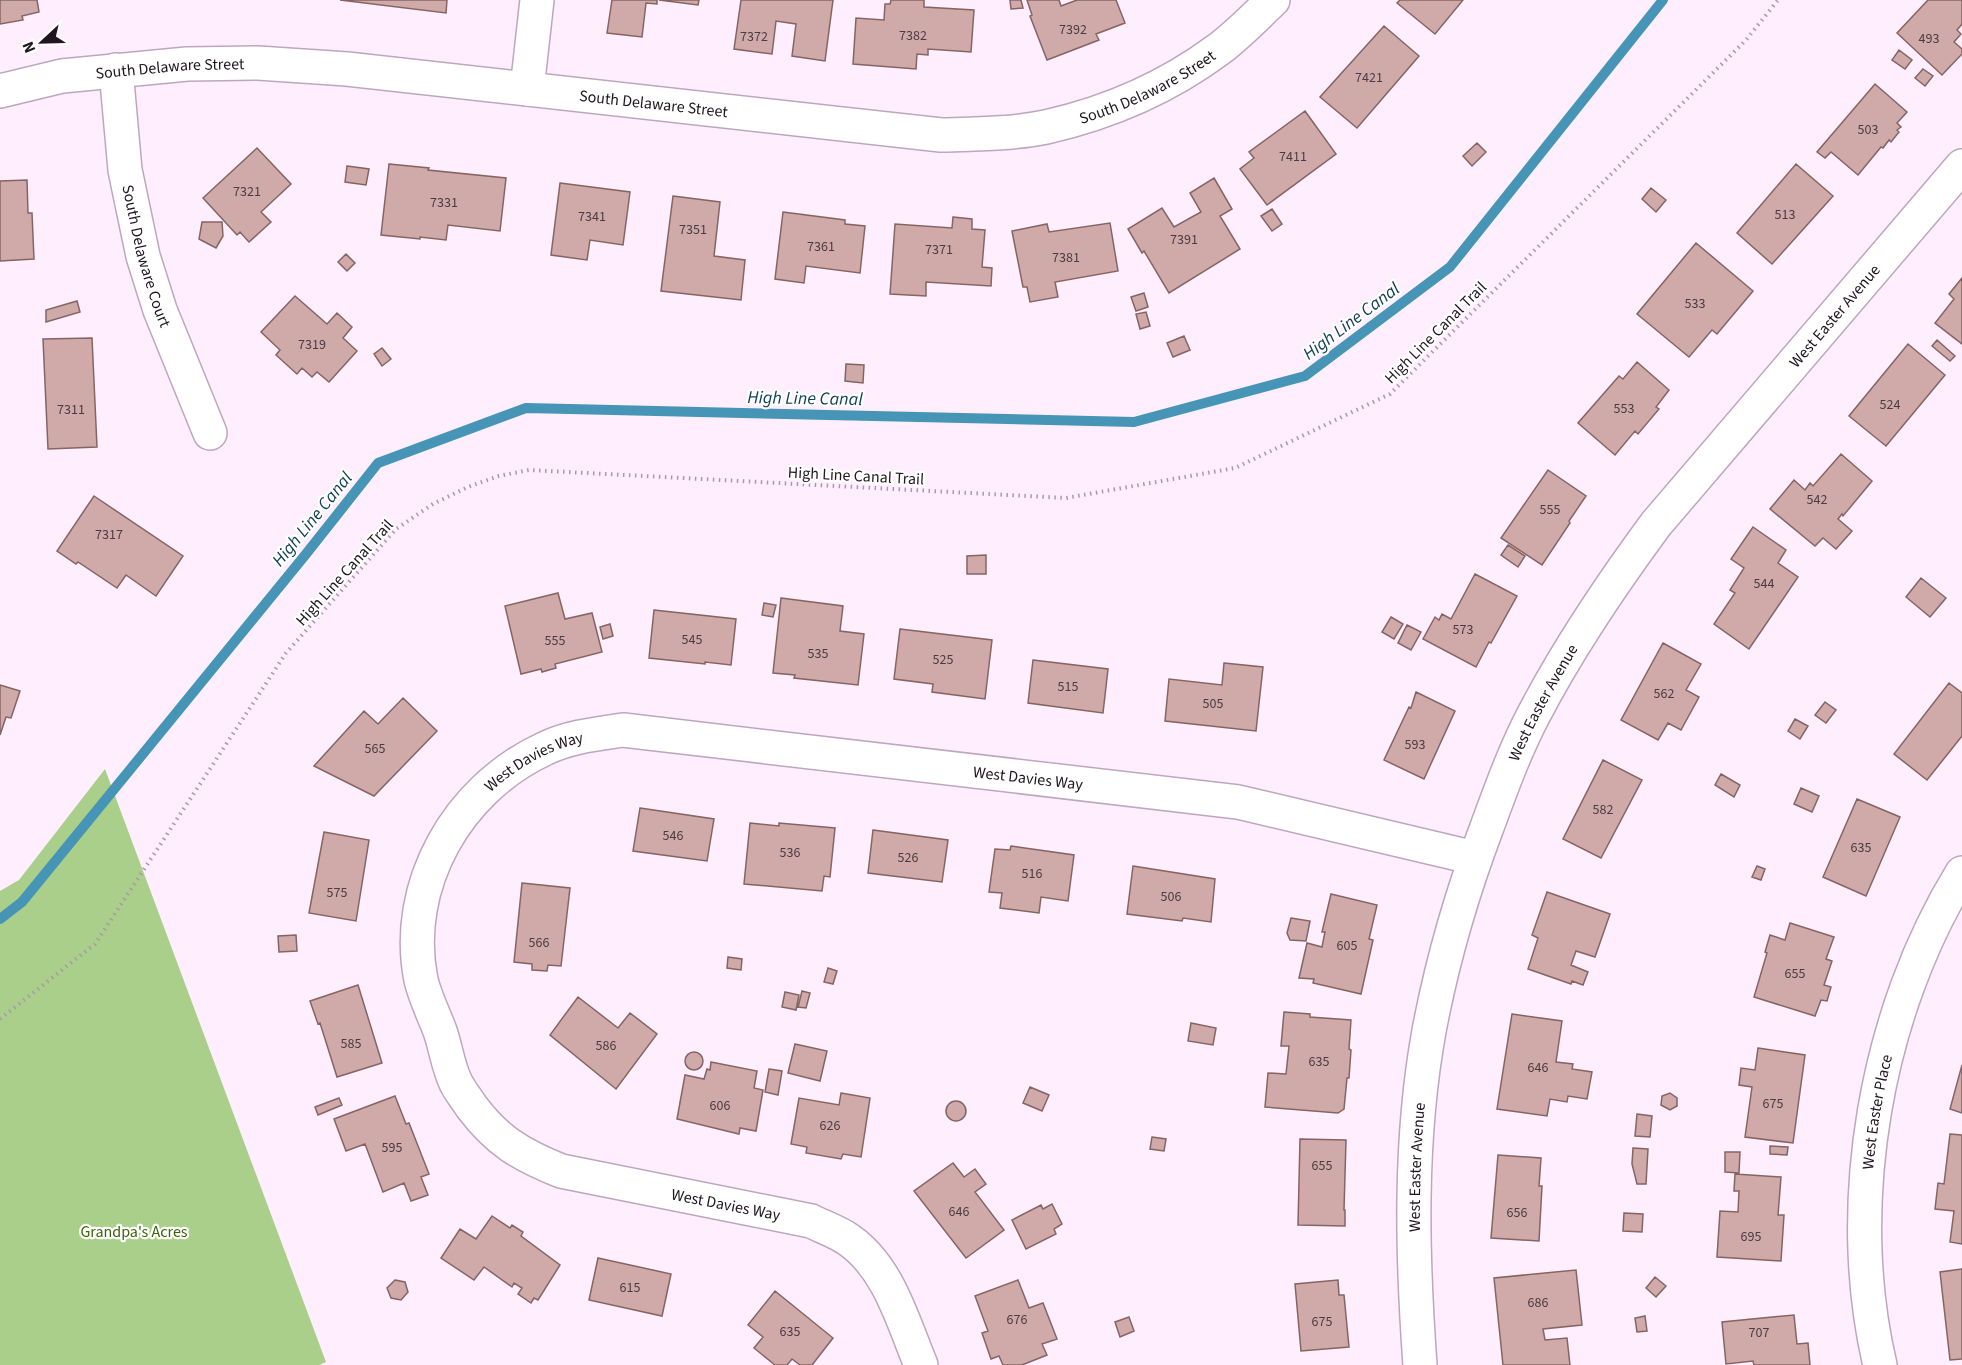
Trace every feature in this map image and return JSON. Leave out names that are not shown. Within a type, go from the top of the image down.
[{"type":"street","points":[[526,89],[537,0]]},
{"type":"street","name":"South Delaware Street","points":[[0,91],[62,76],[116,70],[187,64],[258,63],[347,69],[941,135],[1002,133],[1046,127],[1109,109],[1156,88],[1220,49],[1258,5]]},
{"type":"street","name":"South Delaware Court","points":[[116,70],[125,170],[143,256],[160,310],[210,433]]},
{"type":"street","name":"West Easter Avenue","points":[[1420,1365],[1414,1289],[1414,1190],[1419,1111],[1429,1032],[1456,916],[1475,858],[1495,804],[1533,717],[1561,666],[1611,585],[1656,524],[1962,166]]},
{"type":"street","name":"West Davies Way","points":[[921,1365],[892,1295],[880,1273],[870,1259],[849,1240],[811,1221],[561,1171],[536,1161],[505,1143],[482,1120],[457,1086],[451,1072],[441,1034],[422,981],[419,957],[419,925],[425,888],[434,861],[453,825],[475,798],[505,772],[544,749],[574,738],[623,730],[1238,802],[1475,858]]},
{"type":"street","name":"West Easter Place","points":[[1880,1365],[1867,1275],[1865,1203],[1870,1142],[1882,1072],[1901,1003],[1928,937],[1962,873]]},
{"type":"path","name":"High Line Canal Trail","points":[[0,1019],[95,944],[286,653],[396,530],[433,504],[468,487],[499,476],[529,470],[1066,498],[1235,468],[1390,394],[1746,40],[1778,0]]},
{"type":"green space","name":"Grandpa's Acres","points":[[105,769],[326,1362],[319,1365],[0,1365],[0,891],[19,880]]},
{"type":"building","points":[[0,0],[37,0],[39,12],[22,16],[23,20],[0,24]]},
{"type":"building","points":[[340,0],[447,0],[446,13]]},
{"type":"building","points":[[612,0],[657,0],[657,4],[646,3],[642,37],[607,33]]},
{"type":"building","points":[[659,0],[699,0],[698,5]]},
{"type":"building","points":[[741,0],[833,0],[825,61],[792,56],[796,24],[776,21],[772,54],[734,49]]},
{"type":"building","points":[[891,0],[924,0],[924,7],[974,10],[971,52],[928,49],[928,55],[917,54],[916,69],[853,64],[856,18],[884,20],[885,4],[890,4]]},
{"type":"building","points":[[1010,0],[1021,0],[1023,8],[1011,9]]},
{"type":"building","points":[[1027,0],[1059,0],[1061,6],[1077,0],[1116,0],[1125,23],[1096,34],[1099,40],[1047,60],[1030,16],[1032,15]]},
{"type":"building","points":[[1400,0],[1463,0],[1435,34],[1397,3]]},
{"type":"building","points":[[1928,0],[1962,0],[1962,24],[1957,30],[1961,34],[1954,42],[1962,49],[1962,54],[1942,75],[1897,33]]},
{"type":"building","points":[[1384,26],[1419,56],[1357,128],[1320,97]]},
{"type":"building","points":[[1899,50],[1912,60],[1905,69],[1892,60]]},
{"type":"building","points":[[1923,69],[1933,76],[1925,86],[1915,78]]},
{"type":"building","points":[[1875,84],[1907,112],[1897,123],[1901,127],[1897,130],[1899,132],[1891,142],[1889,140],[1883,148],[1881,147],[1858,175],[1831,152],[1825,158],[1817,152]]},
{"type":"building","points":[[1305,111],[1336,154],[1267,205],[1240,169],[1254,158],[1249,152]]},
{"type":"building","points":[[1477,143],[1486,152],[1472,166],[1463,156]]},
{"type":"building","points":[[257,148],[291,184],[261,212],[271,222],[249,242],[240,232],[237,235],[203,198]]},
{"type":"building","points":[[389,164],[506,178],[500,231],[448,225],[446,240],[381,235]]},
{"type":"building","points":[[1796,164],[1833,196],[1772,264],[1737,233]]},
{"type":"building","points":[[347,166],[369,169],[366,185],[345,182]]},
{"type":"building","points":[[1214,178],[1232,209],[1220,216],[1240,249],[1169,293],[1128,229],[1162,208],[1174,227],[1201,212],[1190,193]]},
{"type":"building","points":[[27,180],[28,213],[32,213],[34,259],[0,261],[0,181]]},
{"type":"building","points":[[560,183],[630,192],[623,245],[590,240],[587,260],[551,255]]},
{"type":"building","points":[[1651,188],[1666,200],[1656,212],[1642,199]]},
{"type":"building","points":[[673,196],[720,202],[714,256],[745,260],[741,300],[661,291]]},
{"type":"building","points":[[1272,209],[1282,224],[1272,231],[1261,216]]},
{"type":"building","points":[[783,212],[845,220],[845,224],[865,226],[860,273],[806,266],[804,283],[775,279]]},
{"type":"building","points":[[953,217],[972,219],[972,229],[985,230],[982,267],[992,268],[991,286],[926,282],[926,296],[890,294],[895,224],[952,228]]},
{"type":"building","points":[[202,222],[222,222],[223,236],[216,248],[199,239]]},
{"type":"building","points":[[1110,223],[1118,271],[1055,282],[1058,297],[1030,302],[1027,287],[1023,287],[1012,231],[1047,224],[1049,232]]},
{"type":"building","points":[[1696,243],[1753,291],[1717,334],[1712,330],[1689,357],[1637,314]]},
{"type":"building","points":[[346,254],[355,263],[347,271],[338,262]]},
{"type":"building","points":[[1962,278],[1962,344],[1935,323],[1954,299],[1949,294]]},
{"type":"building","points":[[1144,293],[1148,307],[1136,311],[1131,297]]},
{"type":"building","points":[[295,296],[327,324],[337,313],[352,327],[343,338],[357,351],[329,382],[317,372],[312,377],[302,368],[297,374],[276,355],[280,350],[261,332]]},
{"type":"building","points":[[77,301],[80,312],[46,322],[46,310]]},
{"type":"building","points":[[1146,312],[1150,326],[1140,329],[1136,314]]},
{"type":"building","points":[[1184,336],[1190,350],[1173,357],[1167,343]]},
{"type":"building","points":[[92,338],[97,447],[48,449],[43,339]]},
{"type":"building","points":[[1937,340],[1955,356],[1950,361],[1932,346]]},
{"type":"building","points":[[1908,344],[1945,375],[1886,446],[1849,416]]},
{"type":"building","points":[[382,348],[391,359],[382,366],[374,354]]},
{"type":"building","points":[[1637,362],[1669,390],[1656,407],[1659,409],[1638,434],[1635,431],[1615,455],[1578,423],[1619,376],[1623,379]]},
{"type":"building","points":[[846,364],[864,365],[863,383],[845,381]]},
{"type":"building","points":[[1841,454],[1872,481],[1838,519],[1852,531],[1836,549],[1823,538],[1815,546],[1770,509],[1794,480],[1805,490],[1810,483],[1813,486]]},
{"type":"building","points":[[1548,470],[1586,496],[1542,565],[1501,538]]},
{"type":"building","points":[[94,496],[183,556],[156,596],[126,575],[117,588],[57,551]]},
{"type":"building","points":[[1753,527],[1786,550],[1778,563],[1798,577],[1749,649],[1714,624],[1735,593],[1730,590],[1744,568],[1731,559]]},
{"type":"building","points":[[1508,545],[1525,556],[1518,567],[1501,555]]},
{"type":"building","points":[[986,555],[986,574],[967,574],[967,556]]},
{"type":"building","points":[[1475,574],[1517,596],[1476,667],[1423,639],[1435,617],[1439,620],[1442,614],[1451,619]]},
{"type":"building","points":[[1921,578],[1946,598],[1930,617],[1906,597]]},
{"type":"building","points":[[558,593],[565,619],[592,613],[602,652],[555,664],[556,668],[542,672],[541,669],[521,674],[505,606]]},
{"type":"building","points":[[781,598],[843,606],[840,631],[864,634],[858,685],[794,678],[795,675],[773,673]]},
{"type":"building","points":[[764,603],[776,605],[773,617],[762,615]]},
{"type":"building","points":[[654,610],[736,619],[731,665],[649,658]]},
{"type":"building","points":[[1391,617],[1403,624],[1394,639],[1382,632]]},
{"type":"building","points":[[610,624],[613,636],[603,639],[600,627]]},
{"type":"building","points":[[1407,625],[1421,632],[1411,650],[1398,643]]},
{"type":"building","points":[[900,629],[992,640],[985,699],[932,692],[933,684],[894,679]]},
{"type":"building","points":[[1663,643],[1701,664],[1686,690],[1699,697],[1681,730],[1668,723],[1658,740],[1621,720]]},
{"type":"building","points":[[1033,660],[1108,669],[1103,713],[1028,703]]},
{"type":"building","points":[[1224,663],[1263,667],[1256,731],[1165,721],[1169,679],[1222,685]]},
{"type":"building","points":[[1949,683],[1962,693],[1962,736],[1927,780],[1894,754]]},
{"type":"building","points":[[0,685],[20,691],[11,718],[6,717],[0,735]]},
{"type":"building","points":[[1416,692],[1455,711],[1424,779],[1384,760],[1409,707],[1411,708]]},
{"type":"building","points":[[403,698],[437,731],[374,796],[314,766],[364,711],[378,724]]},
{"type":"building","points":[[1825,702],[1836,710],[1826,723],[1815,715]]},
{"type":"building","points":[[1795,719],[1808,726],[1800,739],[1788,731]]},
{"type":"building","points":[[1603,760],[1642,780],[1601,858],[1563,839]]},
{"type":"building","points":[[1721,774],[1740,785],[1734,797],[1715,785]]},
{"type":"building","points":[[1801,788],[1819,796],[1812,812],[1794,804]]},
{"type":"building","points":[[1857,799],[1900,817],[1866,896],[1823,877]]},
{"type":"building","points":[[640,808],[714,819],[707,861],[633,851]]},
{"type":"building","points":[[750,823],[835,828],[830,877],[824,876],[822,891],[744,884]]},
{"type":"building","points":[[873,830],[948,840],[942,882],[868,873]]},
{"type":"building","points":[[324,832],[369,840],[356,921],[309,913]]},
{"type":"building","points":[[1011,846],[1074,855],[1068,901],[1041,897],[1039,913],[1000,908],[1002,893],[989,892],[995,849],[1010,850]]},
{"type":"building","points":[[1133,866],[1215,879],[1211,922],[1127,914]]},
{"type":"building","points":[[1757,866],[1765,869],[1761,880],[1752,877]]},
{"type":"building","points":[[522,883],[570,888],[561,966],[548,965],[547,971],[532,970],[532,964],[514,962]]},
{"type":"building","points":[[1547,892],[1610,914],[1595,957],[1576,951],[1571,965],[1588,972],[1583,985],[1572,981],[1571,984],[1528,969],[1538,938],[1532,935]]},
{"type":"building","points":[[1331,894],[1377,905],[1369,939],[1373,940],[1361,994],[1313,983],[1314,979],[1299,978],[1307,943],[1322,947],[1325,932],[1322,932]]},
{"type":"building","points":[[1291,918],[1310,921],[1306,941],[1290,940],[1287,933]]},
{"type":"building","points":[[1790,923],[1834,937],[1826,959],[1832,961],[1824,985],[1831,987],[1827,1001],[1821,1000],[1815,1016],[1754,997],[1770,935],[1785,940]]},
{"type":"building","points":[[296,935],[297,951],[279,952],[278,936]]},
{"type":"building","points":[[728,957],[742,959],[741,970],[727,968]]},
{"type":"building","points":[[828,968],[837,971],[833,984],[824,982]]},
{"type":"building","points":[[358,985],[382,1063],[337,1077],[320,1023],[318,1024],[310,1001]]},
{"type":"building","points":[[802,991],[810,993],[806,1008],[798,1007]]},
{"type":"building","points":[[785,992],[799,995],[796,1010],[782,1007]]},
{"type":"building","points":[[578,997],[618,1028],[630,1013],[657,1034],[616,1089],[550,1035]]},
{"type":"building","points":[[1284,1012],[1310,1014],[1310,1017],[1351,1020],[1349,1078],[1347,1078],[1344,1109],[1338,1113],[1265,1107],[1268,1073],[1286,1074],[1289,1046],[1281,1046]]},
{"type":"building","points":[[1512,1014],[1562,1021],[1556,1062],[1573,1064],[1572,1069],[1592,1072],[1587,1099],[1568,1096],[1567,1102],[1550,1099],[1547,1116],[1497,1109]]},
{"type":"building","points":[[1191,1023],[1216,1028],[1213,1045],[1188,1041]]},
{"type":"building","points":[[795,1044],[827,1051],[820,1081],[788,1073]]},
{"type":"building","points":[[1758,1048],[1805,1055],[1793,1143],[1745,1137],[1752,1087],[1739,1085],[1741,1068],[1755,1070]]},
{"type":"building","points":[[694,1052],[700,1055],[703,1061],[700,1067],[694,1070],[688,1067],[685,1061],[688,1055]]},
{"type":"building","points":[[711,1062],[757,1071],[754,1088],[763,1090],[756,1131],[740,1128],[739,1134],[677,1119],[685,1075],[704,1079],[707,1069],[710,1070]]},
{"type":"building","points":[[1962,1065],[1962,1113],[1950,1109]]},
{"type":"building","points":[[769,1069],[782,1071],[778,1095],[765,1092]]},
{"type":"building","points":[[1030,1087],[1049,1095],[1042,1111],[1023,1103]]},
{"type":"building","points":[[841,1093],[870,1098],[861,1157],[843,1154],[841,1159],[806,1153],[807,1147],[791,1144],[799,1098],[839,1105]]},
{"type":"building","points":[[1670,1093],[1677,1098],[1677,1106],[1670,1110],[1661,1105],[1662,1096]]},
{"type":"building","points":[[395,1096],[406,1124],[409,1123],[429,1174],[421,1177],[428,1195],[411,1201],[404,1183],[383,1192],[365,1144],[346,1151],[334,1119]]},
{"type":"building","points":[[339,1098],[342,1105],[318,1115],[315,1107]]},
{"type":"building","points":[[956,1101],[963,1104],[966,1111],[963,1118],[956,1121],[949,1118],[946,1111],[949,1104]]},
{"type":"building","points":[[1637,1114],[1652,1116],[1650,1137],[1635,1136]]},
{"type":"building","points":[[1950,1134],[1962,1135],[1962,1244],[1950,1242],[1954,1211],[1935,1209],[1938,1183],[1944,1184]]},
{"type":"building","points":[[1152,1137],[1166,1139],[1164,1151],[1150,1149]]},
{"type":"building","points":[[1300,1139],[1346,1140],[1345,1226],[1298,1225]]},
{"type":"building","points":[[1770,1146],[1788,1147],[1787,1155],[1770,1154]]},
{"type":"building","points":[[1633,1148],[1648,1149],[1646,1184],[1637,1184],[1632,1164]]},
{"type":"building","points":[[1725,1152],[1740,1152],[1739,1173],[1725,1172]]},
{"type":"building","points":[[1498,1155],[1541,1158],[1539,1241],[1491,1238]]},
{"type":"building","points":[[953,1163],[964,1177],[975,1169],[986,1184],[975,1192],[1004,1230],[966,1258],[914,1191]]},
{"type":"building","points":[[1735,1174],[1781,1177],[1778,1215],[1784,1215],[1781,1261],[1717,1257],[1720,1211],[1738,1212],[1739,1191],[1734,1191]]},
{"type":"building","points":[[1052,1204],[1062,1224],[1054,1229],[1056,1234],[1026,1249],[1012,1220],[1041,1205],[1043,1209]]},
{"type":"building","points":[[1624,1213],[1643,1214],[1642,1232],[1623,1231]]},
{"type":"building","points":[[492,1216],[510,1228],[512,1225],[523,1232],[521,1236],[560,1265],[538,1300],[534,1298],[531,1303],[518,1294],[522,1288],[514,1283],[512,1287],[484,1267],[474,1280],[441,1258],[460,1229],[476,1239]]},
{"type":"building","points":[[598,1258],[671,1274],[662,1316],[589,1300]]},
{"type":"building","points":[[1962,1269],[1962,1359],[1950,1360],[1940,1272]]},
{"type":"building","points":[[1576,1270],[1582,1325],[1543,1329],[1545,1340],[1567,1338],[1570,1365],[1503,1365],[1494,1278]]},
{"type":"building","points":[[1655,1277],[1666,1286],[1656,1297],[1646,1288]]},
{"type":"building","points":[[395,1280],[405,1282],[408,1292],[401,1300],[391,1298],[387,1288]]},
{"type":"building","points":[[1018,1280],[1029,1308],[1043,1303],[1057,1339],[1042,1344],[1047,1355],[1022,1365],[1003,1365],[999,1356],[991,1359],[982,1333],[988,1331],[975,1296]]},
{"type":"building","points":[[1338,1280],[1339,1295],[1344,1295],[1349,1347],[1301,1351],[1295,1284]]},
{"type":"building","points":[[775,1291],[833,1338],[812,1365],[800,1365],[792,1359],[787,1365],[775,1365],[754,1348],[763,1337],[748,1325]]},
{"type":"building","points":[[1794,1315],[1797,1344],[1808,1343],[1810,1365],[1754,1365],[1753,1361],[1726,1364],[1722,1322]]},
{"type":"building","points":[[1645,1316],[1647,1331],[1637,1332],[1635,1318]]},
{"type":"building","points":[[1129,1317],[1134,1331],[1120,1337],[1115,1322]]},
{"type":"waterway","name":"High Line Canal","points":[[0,919],[22,902],[378,463],[526,408],[1134,422],[1305,376],[1450,267],[1663,0]]}]
